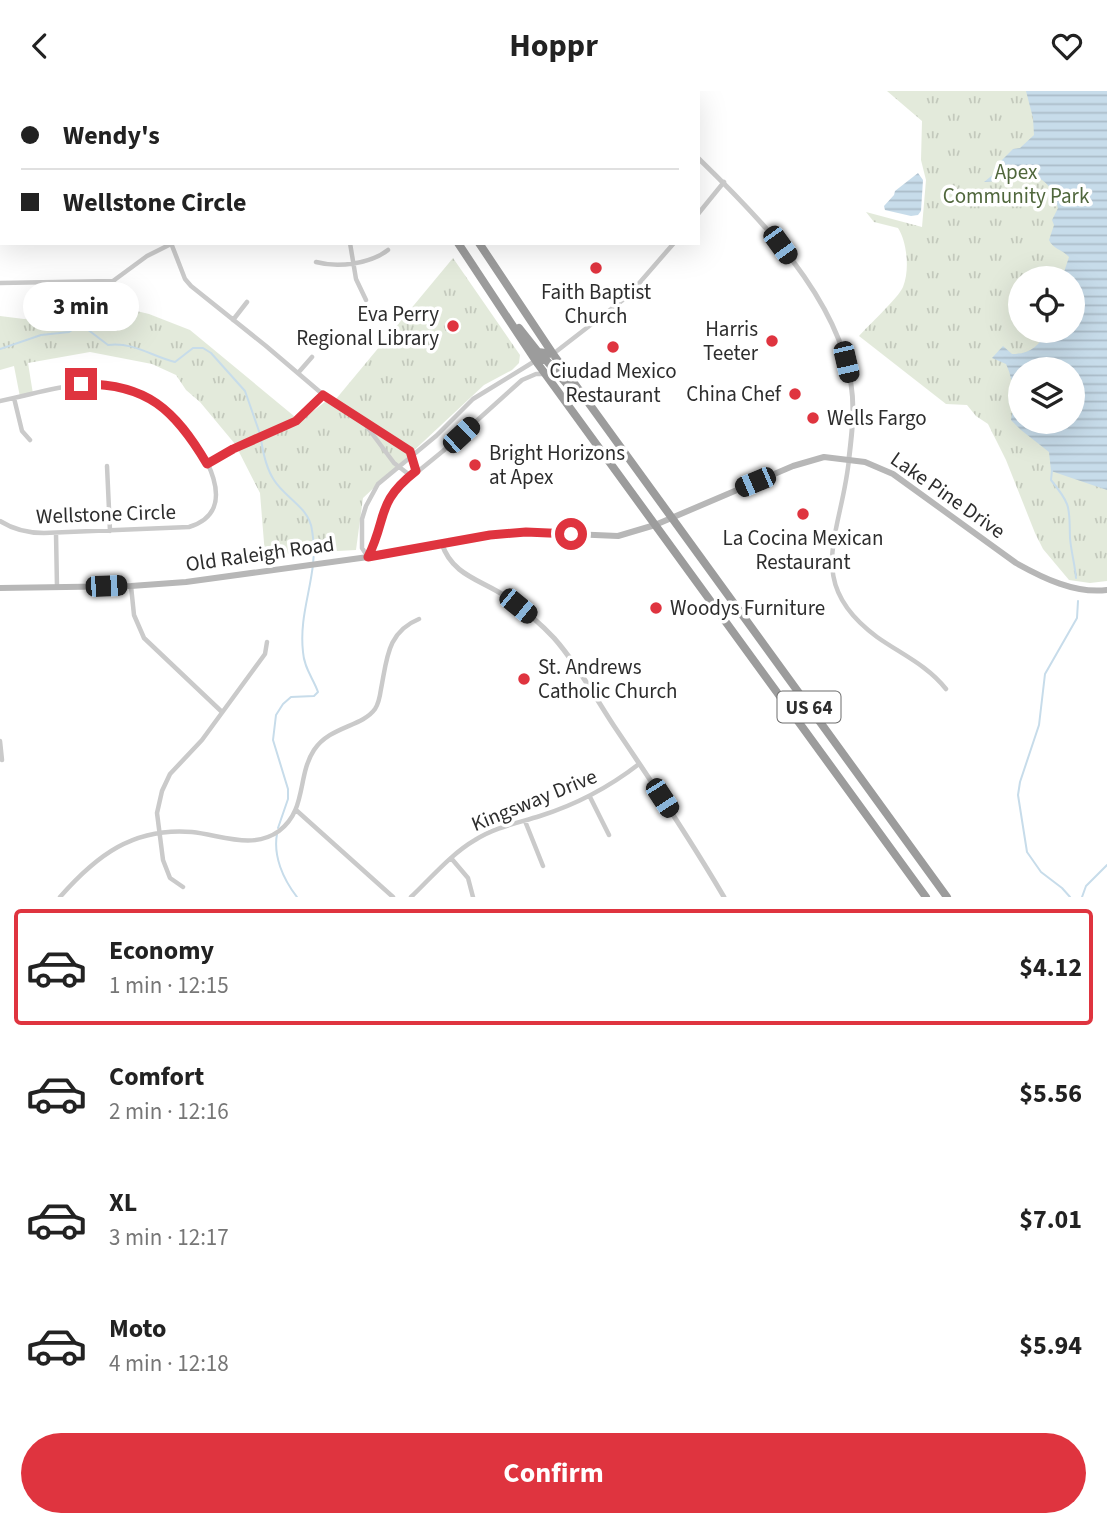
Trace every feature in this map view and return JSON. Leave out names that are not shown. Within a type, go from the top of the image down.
[{"type":"highway","name":"US 64","points":[[459,245],[536,361],[926,897]]},
{"type":"highway","name":"US 64","points":[[480,245],[552,354],[947,897]]},
{"type":"highway","points":[[489,290],[538,352],[552,354]]},
{"type":"highway","points":[[536,361],[547,361],[584,405],[592,409]]},
{"type":"main road","name":"Lake Pine Drive","points":[[442,544],[490,535],[526,532],[618,536],[655,525],[811,459],[849,458],[872,464],[893,474],[1016,563],[1038,575],[1067,586],[1095,592],[1107,590]]},
{"type":"main road","name":"Old Raleigh Road","points":[[0,588],[131,586],[186,582],[442,544]]},
{"type":"street","points":[[700,160],[757,216],[779,243],[818,300],[843,351],[852,390],[853,425],[845,491],[831,558],[836,589],[847,607],[866,627],[924,666],[946,689]]},
{"type":"street","points":[[700,211],[724,182]]},
{"type":"street","points":[[0,283],[113,281],[147,256],[169,245]]},
{"type":"street","points":[[171,245],[191,286],[323,395],[410,451],[416,471]]},
{"type":"street","points":[[350,245],[356,279],[366,300]]},
{"type":"street","points":[[552,354],[628,296],[672,245]]},
{"type":"street","points":[[316,262],[330,265],[373,259],[388,250]]},
{"type":"street","points":[[233,320],[247,302]]},
{"type":"street","points":[[298,373],[312,357]]},
{"type":"street","points":[[368,557],[361,541],[363,513],[378,484],[473,399],[536,361]]},
{"type":"street","points":[[368,557],[389,497],[522,380],[541,373],[547,376]]},
{"type":"street","name":"Wellstone Circle","points":[[0,401],[81,384],[106,384],[128,389],[157,404],[179,421],[207,464],[215,482],[217,496],[214,508],[201,521],[189,527],[28,533],[0,521]]},
{"type":"street","points":[[207,464],[233,449],[296,421],[323,395]]},
{"type":"street","points":[[14,398],[22,431],[30,440]]},
{"type":"street","points":[[365,424],[397,467],[411,476]]},
{"type":"street","points":[[107,467],[110,531]]},
{"type":"street","points":[[56,533],[57,587]]},
{"type":"street","points":[[442,544],[446,556],[462,573],[503,595],[552,636],[639,764],[723,897]]},
{"type":"street","points":[[131,586],[134,615],[144,638],[222,712]]},
{"type":"street","points":[[60,897],[81,872],[110,851],[132,840],[158,833],[189,832],[254,841],[269,837],[280,830],[296,810],[307,765],[316,747],[331,733],[374,711],[393,642],[402,628],[419,619]]},
{"type":"street","points":[[183,887],[167,872],[158,833],[158,807],[165,783],[265,654],[267,642]]},
{"type":"street","points":[[0,741],[2,760]]},
{"type":"street","name":"Kingsway Drive","points":[[411,897],[451,858],[483,835],[590,797],[607,789],[639,764]]},
{"type":"street","points":[[590,797],[609,835]]},
{"type":"street","points":[[296,810],[393,897]]},
{"type":"street","points":[[525,821],[543,866]]},
{"type":"street","points":[[451,858],[468,878],[473,897]]},
{"type":"green space","name":"Apex Community Park","points":[[887,91],[1107,91],[1107,581],[1090,583],[1069,580],[1043,549],[988,424],[976,416],[967,405],[946,404],[859,336],[900,292],[907,265],[898,228],[874,222],[866,212],[922,227],[926,180],[921,160],[922,121]]},
{"type":"green space","points":[[453,258],[520,355],[519,363],[512,370],[484,385],[363,498],[356,550],[265,555],[260,493],[235,444],[200,402],[186,390],[176,375],[152,364],[90,352],[28,363],[33,394],[20,397],[14,366],[0,370],[0,316],[24,319],[101,314],[102,283],[116,280],[120,307],[149,314],[190,330],[300,421],[325,402],[336,399]]},
{"type":"water","points":[[1026,91],[1107,91],[1107,490],[1051,471],[1049,452],[1026,434],[1085,434],[1085,357],[1008,357],[1008,369],[1006,364],[992,358],[1003,346],[1012,354],[1029,351],[1039,343],[1085,343],[1085,266],[1066,266],[1069,257],[1049,240],[1054,225],[1052,220],[1058,208],[1051,189],[1042,180],[1027,174],[984,182],[995,173],[994,168],[1013,149],[1020,148],[1034,135]]},
{"type":"water","points":[[918,173],[923,180],[921,211],[918,215],[885,210],[884,206],[895,191]]},
{"type":"waterway","points":[[0,349],[41,335],[69,332],[78,326],[87,329],[108,345],[134,347],[175,362],[193,348],[203,348],[211,353],[245,391],[260,434]]},
{"type":"waterway","points":[[261,439],[271,475],[302,509],[310,522],[314,546],[302,636],[305,663],[318,692],[314,696],[291,697],[276,715],[273,740],[288,789],[288,799],[278,828]]},
{"type":"waterway","points":[[1052,470],[1051,480],[1068,507],[1076,578]]},
{"type":"waterway","points":[[1070,897],[1041,872],[1027,852],[1018,795],[1039,725],[1045,674],[1077,618],[1078,601]]},
{"type":"waterway","points":[[277,834],[276,851],[280,867],[297,897]]},
{"type":"waterway","points":[[1082,897],[1086,886],[1107,865]]},
{"type":"place","name":"Faith Baptist Church","points":[[596,268]]},
{"type":"place","name":"Eva Perry Regional Library","points":[[453,326]]},
{"type":"place","name":"Harris Teeter","points":[[772,341]]},
{"type":"place","name":"Ciudad Mexico Restaurant","points":[[613,347]]},
{"type":"place","name":"China Chef","points":[[795,394]]},
{"type":"place","name":"Wells Fargo","points":[[813,418]]},
{"type":"place","name":"Bright Horizons at Apex","points":[[475,465]]},
{"type":"place","name":"La Cocina Mexican Restaurant","points":[[803,514]]},
{"type":"place","name":"Woodys Furniture","points":[[656,608]]},
{"type":"place","name":"St. Andrews Catholic Church","points":[[524,679]]},
{"type":"route","points":[[81,384],[106,384],[128,389],[167,410],[188,433],[207,464],[233,449],[288,426],[323,395],[410,451],[412,456],[416,471],[389,497],[368,557],[490,535],[526,532],[571,534]]}]
